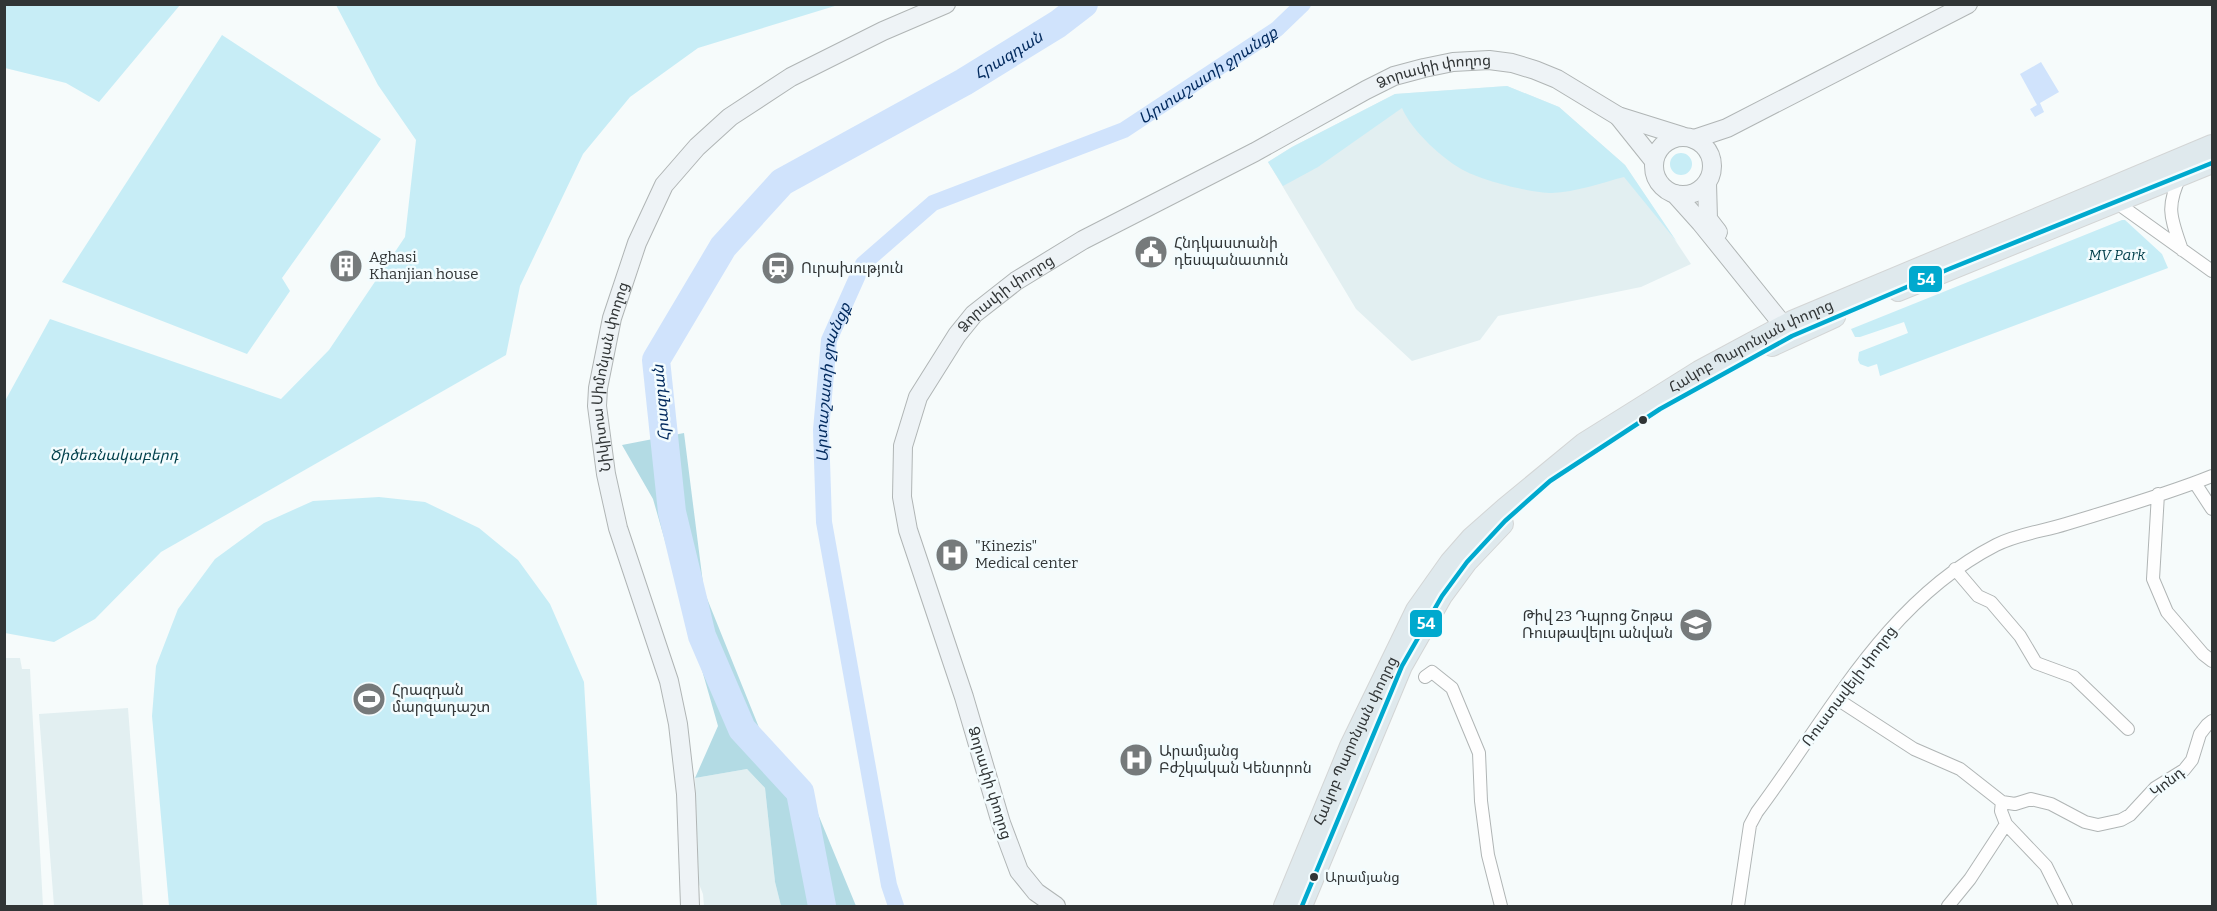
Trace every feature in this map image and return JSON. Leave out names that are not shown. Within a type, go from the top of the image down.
[{"type":"main road","name":"Հակոբ Պարոնյան փողոց","points":[[1284,906],[1350,746],[1416,610],[1464,546],[1505,508],[1584,443],[1691,376],[1792,328],[2110,195],[2212,145]]},
{"type":"main road","name":"Հակոբ Պարոնյան փողոց","points":[[1302,906],[1402,666],[1442,596],[1467,562],[1505,521],[1550,482],[1660,409],[1792,328],[2075,218],[2110,195],[2181,175],[2212,163]]},
{"type":"street","name":"Նիկիտա Սիմոնյան փողոց","points":[[690,906],[687,794],[678,724],[669,681],[618,528],[601,440],[597,406],[598,388],[612,318],[638,243],[664,185],[697,147],[730,117],[791,77],[946,4]]},
{"type":"street","points":[[1618,116],[1688,137],[1701,142],[1711,155],[1713,168],[1702,189],[1689,195],[1668,191],[1658,181],[1654,160],[1656,154],[1669,140],[1688,137],[1727,128],[1968,4]]},
{"type":"street","name":"Ձորափի փողոց","points":[[1056,906],[1036,892],[1018,871],[1001,823],[964,697],[908,530],[902,497],[903,446],[918,397],[938,363],[974,314],[1016,281],[1083,240],[1255,152],[1394,76],[1453,62],[1489,60],[1512,63],[1534,69],[1557,80],[1618,116]]},
{"type":"street","points":[[1618,116],[1654,160]]},
{"type":"street","points":[[1711,155],[1727,128]]},
{"type":"street","points":[[2181,175],[2173,191],[2170,217],[2183,251]]},
{"type":"street","points":[[1707,183],[1708,219],[1792,328]]},
{"type":"street","points":[[1675,194],[1792,328]]},
{"type":"street","points":[[2110,195],[2212,271]]},
{"type":"street","name":"Ռուստավելի փողոց","points":[[1738,906],[1750,825],[1879,641],[1907,610],[1955,569],[1998,543],[2066,524],[2212,476]]},
{"type":"street","points":[[2195,483],[2212,509]]},
{"type":"street","points":[[2158,494],[2153,579],[2167,612],[2203,654],[2212,661]]},
{"type":"street","points":[[1955,569],[1978,596],[1991,602],[2020,636],[2036,663],[2074,677],[2128,729]]},
{"type":"street","points":[[1425,677],[1432,672],[1452,688],[1479,753],[1481,801],[1488,855],[1501,906]]},
{"type":"street","points":[[1837,699],[1914,749],[1959,769],[1986,787],[2002,802],[2001,811],[2006,824],[2046,866],[2066,906]]},
{"type":"street","name":"Կոնդ","points":[[2002,802],[2015,804],[2031,799],[2051,804],[2085,822],[2098,825],[2121,820],[2139,807],[2155,788],[2184,770],[2192,760],[2200,735],[2206,725],[2212,721]]},
{"type":"street","points":[[1948,906],[1970,879],[2006,824]]},
{"type":"shaded area","points":[[2041,62],[2059,92],[2040,103],[2044,112],[2035,117],[2030,109],[2037,105],[2020,74]]},
{"type":"shaded area","points":[[1507,86],[1559,107],[1625,165],[1691,264],[1641,287],[1498,316],[1480,340],[1412,361],[1356,309],[1268,162],[1292,147],[1395,94]]},
{"type":"shaded area","points":[[684,433],[704,591],[760,730],[811,797],[856,906],[781,906],[775,882],[765,788],[747,769],[695,778],[718,726],[653,499],[622,445]]},
{"type":"shaded area","points":[[5,658],[20,658],[22,669],[30,669],[43,906],[5,906]]},
{"type":"shaded area","points":[[128,708],[143,906],[54,906],[39,714]]},
{"type":"shaded area","points":[[747,769],[765,788],[775,882],[781,906],[704,906],[699,884],[695,778]]},
{"type":"green space","points":[[5,4],[180,5],[99,102],[66,83],[5,68]]},
{"type":"green space","name":"Ծիծեռնակաբերդ","points":[[336,5],[838,5],[698,48],[630,97],[583,154],[520,286],[506,355],[161,552],[95,619],[54,642],[5,633],[5,401],[50,319],[281,399],[329,350],[405,237],[416,140],[378,85]]},
{"type":"green space","points":[[222,35],[381,139],[282,278],[290,291],[247,354],[62,282]]},
{"type":"green space","points":[[1507,86],[1559,107],[1625,165],[1677,242],[1624,177],[1579,189],[1552,193],[1521,189],[1485,179],[1458,167],[1439,153],[1420,135],[1402,108],[1318,167],[1283,186],[1268,162],[1292,147],[1395,94]]},
{"type":"green space","points":[[1681,153],[1689,156],[1692,164],[1689,172],[1681,175],[1673,172],[1670,164],[1673,156]]},
{"type":"green space","name":"MV Park","points":[[2125,220],[2162,254],[2168,268],[1880,376],[1877,364],[1868,367],[1860,364],[1859,352],[1908,333],[1904,322],[1860,337],[1855,337],[1851,329]]},
{"type":"green space","name":"Հրազդան մարզադաշտ","points":[[379,497],[425,502],[479,528],[518,560],[550,604],[584,682],[597,906],[169,906],[152,716],[156,666],[178,609],[215,559],[264,523],[313,501]]},
{"type":"waterway","name":"Հրազդան","points":[[822,906],[800,792],[742,729],[702,636],[672,512],[656,360],[723,247],[782,182],[964,82],[1058,24],[1084,4]]},
{"type":"waterway","name":"Արտաշատի ջրանցք","points":[[896,906],[889,885],[824,522],[821,430],[829,340],[863,264],[933,203],[1124,130],[1277,29],[1303,4]]},
{"type":"transit line","name":"54","points":[[1302,906],[1402,666],[1442,596],[1467,562],[1505,521],[1550,481],[1660,409],[1792,336],[1949,269],[2212,163]]},
{"type":"place","name":"Հնդկաստանի դեսպանատուն","points":[[1151,252]]},
{"type":"place","name":"Aghasi Khanjian house","points":[[346,266]]},
{"type":"place","name":"Ուրախություն","points":[[778,268]]},
{"type":"place","name":"\"Kinezis\" Medical center","points":[[952,555]]},
{"type":"place","name":"Թիվ 23 Դպրոց Շոթա Ռուսթավելու անվան","points":[[1696,625]]},
{"type":"place","name":"Հրազդան մարզադաշտ","points":[[369,699]]},
{"type":"place","name":"Արամյանց Բժշկական Կենտրոն","points":[[1136,760]]},
{"type":"place","name":"Արամյանց","points":[[1314,877]]}]
